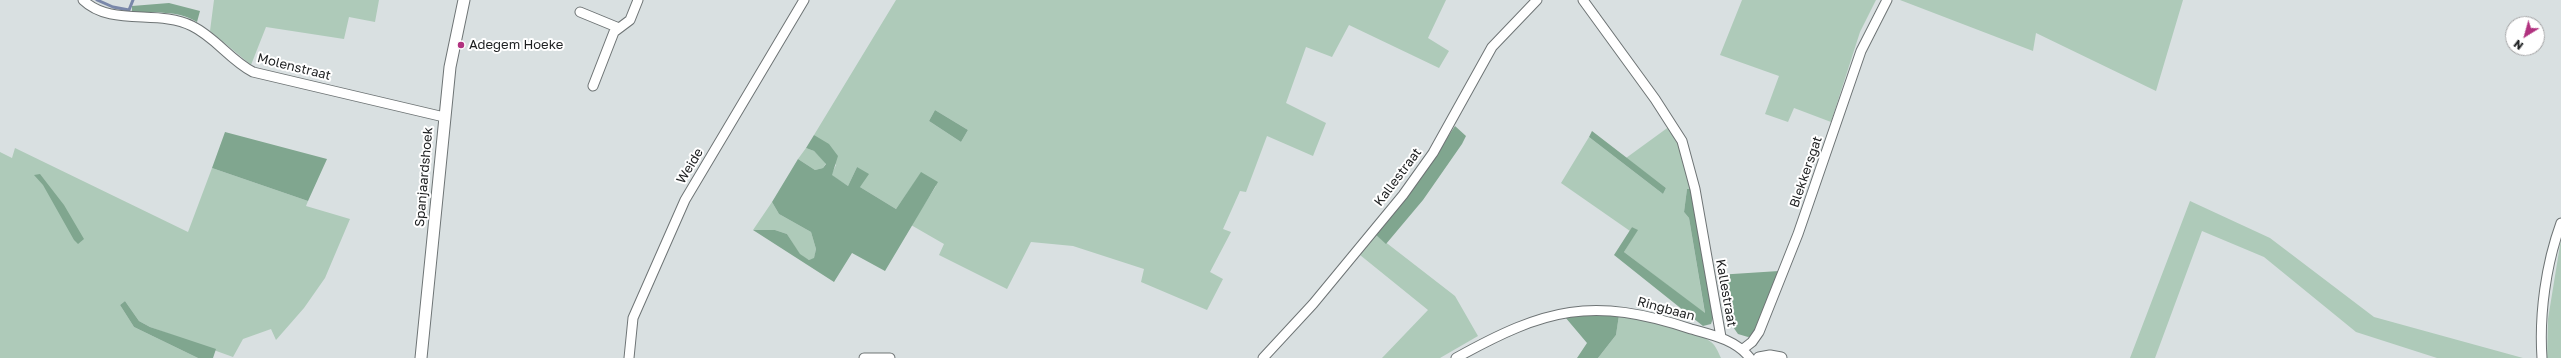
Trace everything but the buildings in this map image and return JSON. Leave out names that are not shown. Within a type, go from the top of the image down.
[{"type":"street","name":"Molenstraat","points":[[83,0],[95,9],[107,13],[177,21],[191,25],[239,65],[253,72],[444,117]]},
{"type":"street","name":"Spanjaardshoek","points":[[421,358],[450,67],[464,0]]},
{"type":"street","points":[[593,86],[614,32],[630,20],[638,0]]},
{"type":"street","name":"Weide","points":[[629,358],[633,318],[685,200],[804,0]]},
{"type":"street","name":"Kallestraat","points":[[1263,358],[1313,304],[1403,195],[1433,152],[1492,47],[1537,0]]},
{"type":"street","name":"Kallestraat","points":[[1583,0],[1655,98],[1682,141],[1695,189],[1720,337]]},
{"type":"street","name":"Blekkersgat","points":[[1743,349],[1759,332],[1798,234],[1861,51],[1887,0]]},
{"type":"street","points":[[580,12],[619,28]]},
{"type":"street","points":[[2542,358],[2543,314],[2549,270],[2555,240],[2561,223]]},
{"type":"street","name":"Ringbaan","points":[[1456,358],[1523,324],[1551,316],[1590,310],[1644,314],[1720,337],[1743,349],[1750,358]]},
{"type":"street","points":[[1759,358],[1770,356],[1781,358]]},
{"type":"street","points":[[864,358],[890,358]]},
{"type":"green space","points":[[214,0],[379,0],[375,22],[349,17],[344,39],[266,27],[251,65],[210,31]]},
{"type":"green space","points":[[896,0],[1446,0],[1428,38],[1449,51],[1439,68],[1349,25],[1332,57],[1306,47],[1286,103],[1326,123],[1313,156],[1267,136],[1246,192],[1240,191],[1223,229],[1231,232],[1210,272],[1223,279],[1207,310],[1141,282],[1144,269],[1073,246],[1031,242],[1007,289],[939,255],[944,244],[911,225],[936,186],[921,173],[896,209],[860,187],[857,167],[848,186],[831,175],[836,165],[814,135]],"holes":[[[935,110],[968,130],[961,142],[929,121]]]},
{"type":"green space","points":[[1742,0],[1876,0],[1860,32],[1831,122],[1794,108],[1788,122],[1765,114],[1779,76],[1720,55]]},
{"type":"green space","points":[[1900,0],[2183,0],[2156,91],[2036,33],[2033,51]]},
{"type":"green space","points":[[169,3],[200,11],[197,22],[190,18],[174,14],[132,12],[132,6]]},
{"type":"green space","points":[[935,110],[968,130],[961,142],[929,121]]},
{"type":"green space","points":[[1455,126],[1466,136],[1462,144],[1423,200],[1386,244],[1375,234],[1411,192]]},
{"type":"green space","points":[[1670,126],[1678,143],[1692,189],[1687,189],[1684,212],[1689,218],[1705,314],[1624,252],[1637,230],[1632,227],[1630,231],[1561,183],[1589,137],[1663,194],[1666,188],[1626,158]]},
{"type":"green space","points":[[1592,131],[1666,188],[1663,194],[1589,137]]},
{"type":"green space","points":[[225,132],[327,159],[308,201],[212,168]]},
{"type":"green space","points":[[814,135],[829,144],[838,156],[832,175],[848,186],[857,167],[869,174],[860,187],[896,209],[921,172],[938,182],[885,271],[852,253],[834,282],[753,230],[775,230],[787,234],[800,254],[809,260],[814,258],[816,249],[811,232],[779,214],[772,202],[798,159],[815,170],[823,168],[826,164],[814,151],[806,148]]},
{"type":"green space","points":[[15,148],[188,232],[212,168],[308,201],[306,206],[350,219],[325,278],[304,308],[276,340],[271,329],[243,339],[233,357],[150,327],[139,321],[125,301],[120,305],[134,327],[198,358],[0,358],[0,152],[12,158]]},
{"type":"green space","points":[[806,148],[814,151],[826,163],[823,168],[815,170],[798,159]]},
{"type":"green space","points":[[40,174],[64,205],[84,239],[78,244],[74,240],[43,185],[34,175]]},
{"type":"green space","points":[[1687,189],[1692,189],[1714,315],[1711,324],[1703,326],[1614,255],[1632,227],[1638,230],[1624,252],[1705,313],[1689,218],[1684,212]]},
{"type":"green space","points":[[2190,201],[2270,238],[2374,317],[2523,358],[2437,358],[2356,332],[2264,257],[2202,231],[2155,358],[2130,358]]},
{"type":"green space","points":[[772,202],[779,214],[811,232],[816,249],[814,259],[809,260],[800,255],[787,234],[775,230],[753,230]]},
{"type":"green space","points":[[1375,234],[1455,296],[1478,336],[1440,358],[1382,358],[1428,310],[1360,255]]},
{"type":"green space","points":[[2561,239],[2561,358],[2547,358],[2548,319]]},
{"type":"green space","points":[[1779,271],[1756,335],[1748,337],[1738,334],[1726,317],[1717,275]]},
{"type":"green space","points":[[125,301],[139,321],[150,327],[216,349],[213,358],[198,358],[134,327],[120,305]]},
{"type":"green space","points":[[1580,315],[1619,315],[1616,335],[1598,358],[1577,358],[1587,343],[1565,317]]},
{"type":"green space","points":[[1619,315],[1653,321],[1693,332],[1711,342],[1716,347],[1721,358],[1598,358],[1616,335]]},
{"type":"waterway","points":[[97,0],[113,7],[129,10],[133,0]]},
{"type":"place","name":"Adegem Hoeke","points":[[461,45]]}]
